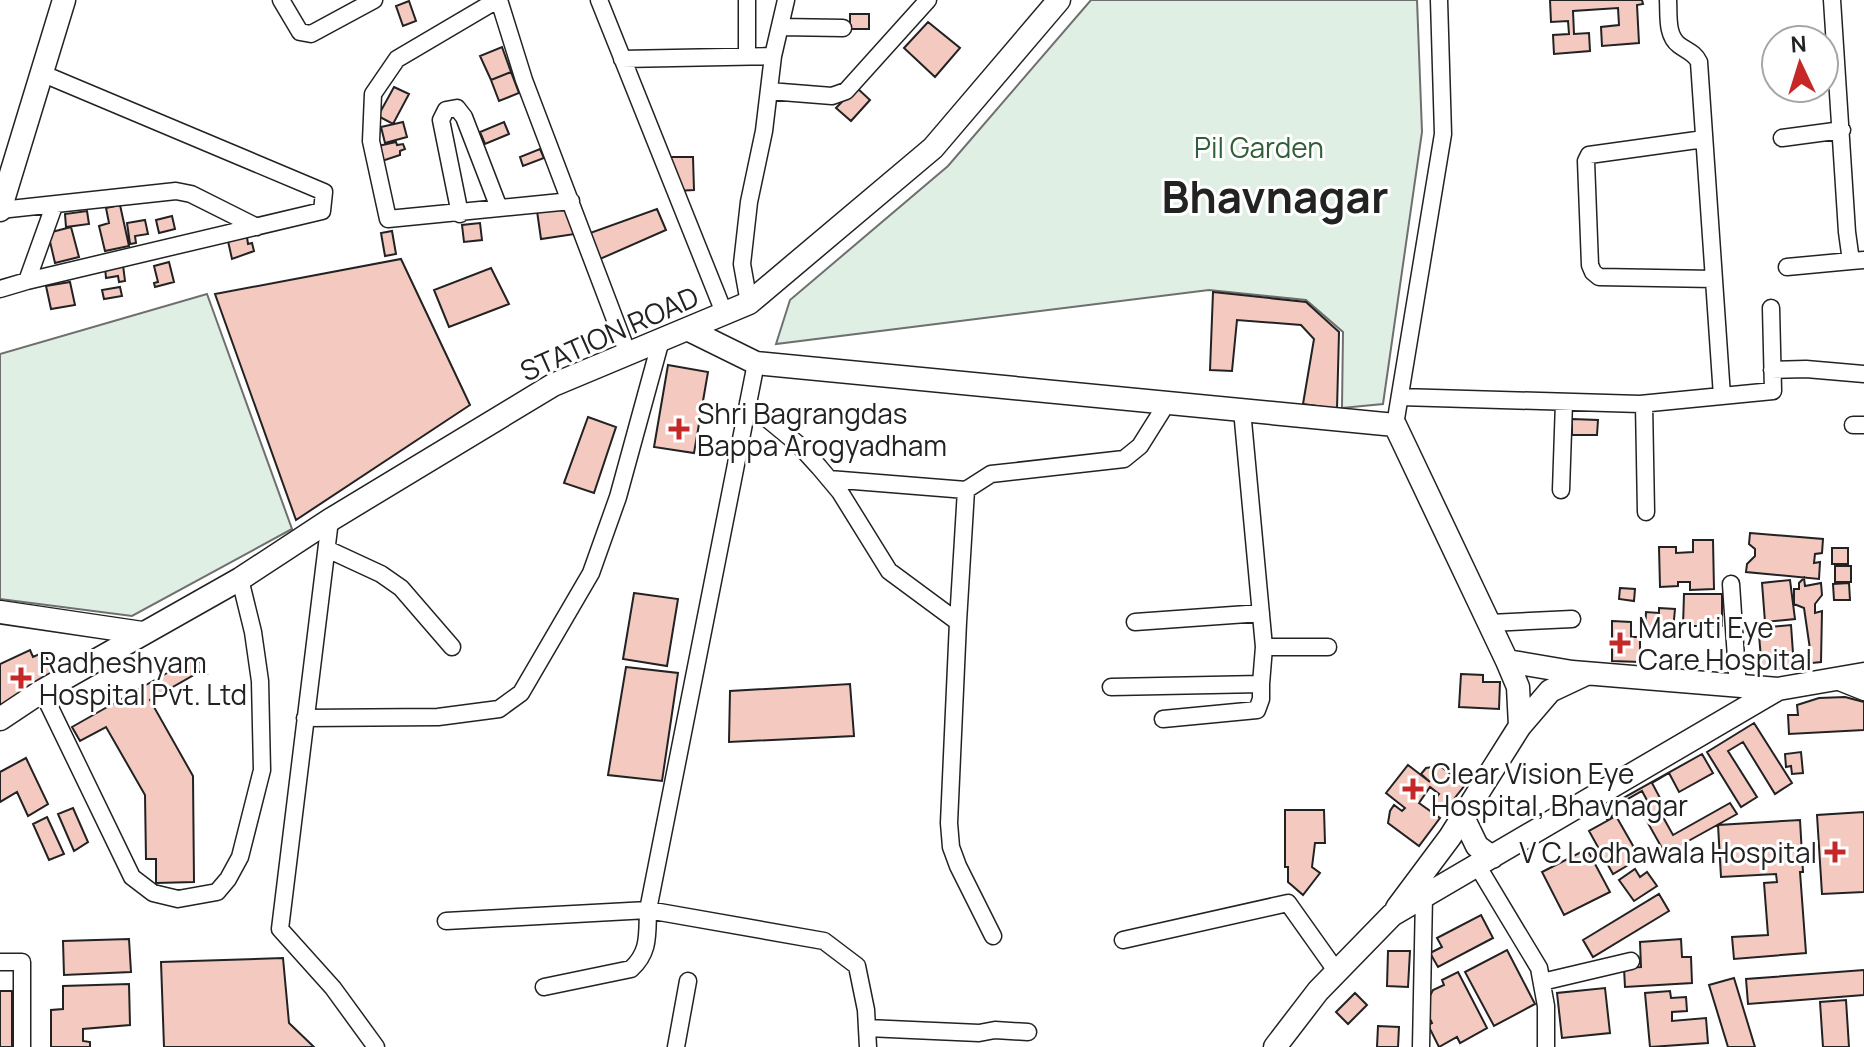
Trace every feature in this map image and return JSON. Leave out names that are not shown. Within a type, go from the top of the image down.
[{"type":"main road","points":[[0,210],[64,0]]},
{"type":"main road","name":"STATION ROAD","points":[[0,719],[42,691],[240,579],[330,520],[553,385],[749,303],[933,148],[1059,0]]},
{"type":"main road","points":[[687,329],[756,363],[1395,425],[1518,687],[1520,726]]},
{"type":"main road","points":[[0,612],[142,633]]},
{"type":"main road","points":[[1507,661],[1738,688],[1778,689],[1864,674]]},
{"type":"main road","points":[[1275,1047],[1318,991],[1392,915],[1450,837],[1520,726],[1550,691],[1589,673]]},
{"type":"main road","points":[[1392,915],[1778,689]]},
{"type":"main road","points":[[1462,815],[1485,861]]},
{"type":"street","points":[[281,0],[300,32],[305,34],[311,34],[374,0]]},
{"type":"street","points":[[571,201],[388,219],[371,141],[373,94],[397,59],[498,0],[524,80],[571,201],[628,354]]},
{"type":"street","points":[[599,0],[725,315]]},
{"type":"street","points":[[747,0],[747,56]]},
{"type":"street","points":[[749,303],[742,264],[749,202],[764,131],[773,56],[786,0]]},
{"type":"street","points":[[769,91],[832,96],[846,91],[928,0]]},
{"type":"street","points":[[1395,425],[1443,134],[1439,0]]},
{"type":"street","points":[[1668,0],[1672,37],[1699,62],[1722,396]]},
{"type":"street","points":[[1787,267],[1858,261],[1842,130],[1832,0]]},
{"type":"street","points":[[780,27],[843,28]]},
{"type":"street","points":[[622,59],[773,56]]},
{"type":"street","points":[[0,289],[322,211],[324,192],[41,73]]},
{"type":"street","points":[[460,214],[441,120],[442,114],[451,108],[457,108],[464,117],[499,208]]},
{"type":"street","points":[[1782,138],[1842,130]]},
{"type":"street","points":[[1704,139],[1589,155],[1586,161],[1590,265],[1599,277],[1714,279]]},
{"type":"street","points":[[0,210],[183,191],[257,227]]},
{"type":"street","points":[[27,281],[54,206]]},
{"type":"street","points":[[1400,397],[1644,404],[1773,391],[1771,308]]},
{"type":"street","points":[[305,718],[438,717],[499,709],[521,693],[591,573],[618,497],[661,340]]},
{"type":"street","points":[[544,987],[631,969],[642,959],[646,947],[648,910],[756,363]]},
{"type":"street","points":[[1772,370],[1806,369],[1864,374]]},
{"type":"street","points":[[1561,490],[1564,402]]},
{"type":"street","points":[[748,403],[799,445],[829,479],[889,571],[958,622]]},
{"type":"street","points":[[829,479],[966,490],[991,474],[1124,459],[1140,446],[1167,403]]},
{"type":"street","points":[[1644,404],[1646,512]]},
{"type":"street","points":[[1163,719],[1257,710],[1261,699],[1264,647],[1242,410]]},
{"type":"street","points":[[966,490],[949,823],[951,847],[993,936]]},
{"type":"street","points":[[330,520],[280,929],[333,988],[376,1047]]},
{"type":"street","points":[[327,549],[381,574],[401,588],[452,647]]},
{"type":"street","points":[[42,691],[132,877],[153,893],[178,899],[217,892],[240,857],[262,770],[260,681],[253,632],[240,579]]},
{"type":"street","points":[[1731,584],[1738,688]]},
{"type":"street","points":[[1135,622],[1261,613]]},
{"type":"street","points":[[1490,623],[1572,619]]},
{"type":"street","points":[[1264,647],[1328,647]]},
{"type":"street","points":[[1834,680],[1864,692]]},
{"type":"street","points":[[1111,687],[1261,684]]},
{"type":"street","points":[[1485,861],[1539,968],[1546,1006],[1546,1047]]},
{"type":"street","points":[[1421,1047],[1424,896]]},
{"type":"street","points":[[1123,940],[1288,903],[1337,972]]},
{"type":"street","points":[[446,921],[648,910],[824,941],[857,966],[868,1047]]},
{"type":"street","points":[[1542,982],[1631,961]]},
{"type":"street","points":[[0,962],[22,962],[22,1047]]},
{"type":"street","points":[[676,1047],[688,981]]},
{"type":"street","points":[[867,1028],[1028,1032]]},
{"type":"green space","name":"Pil Garden","points":[[1091,0],[1417,0],[1422,132],[1383,404],[1342,408],[1343,332],[1306,300],[1209,290],[776,344],[790,300],[948,166]]},
{"type":"green space","points":[[207,294],[292,529],[132,616],[0,599],[0,354]]},
{"type":"building","points":[[1550,0],[1642,0],[1643,4],[1637,5],[1639,43],[1602,46],[1601,27],[1619,25],[1618,8],[1573,11],[1574,34],[1589,33],[1590,51],[1554,54],[1553,35],[1569,34],[1568,21],[1551,22]]},
{"type":"building","points":[[409,1],[416,21],[403,26],[396,6]]},
{"type":"building","points":[[850,14],[869,14],[869,29],[850,29]]},
{"type":"building","points":[[928,22],[960,48],[935,77],[904,48]]},
{"type":"building","points":[[502,47],[511,72],[491,80],[480,56]]},
{"type":"building","points":[[511,72],[519,93],[499,101],[491,80]]},
{"type":"building","points":[[394,87],[409,94],[393,124],[378,116]]},
{"type":"building","points":[[856,87],[870,100],[851,121],[836,108]]},
{"type":"building","points":[[403,122],[407,137],[385,143],[381,127]]},
{"type":"building","points":[[504,122],[509,134],[485,144],[480,132]]},
{"type":"building","points":[[396,142],[397,145],[403,144],[405,149],[400,151],[400,155],[382,161],[378,146]]},
{"type":"building","points":[[540,149],[544,158],[523,166],[520,157]]},
{"type":"building","points":[[663,157],[693,157],[694,190],[676,191]]},
{"type":"building","points":[[120,205],[129,246],[105,251],[99,226],[109,223],[106,208]]},
{"type":"building","points":[[572,206],[575,234],[541,239],[537,211]]},
{"type":"building","points":[[657,209],[666,230],[600,259],[590,233]]},
{"type":"building","points":[[87,211],[89,224],[66,227],[65,214]]},
{"type":"building","points":[[172,216],[175,229],[159,233],[156,220]]},
{"type":"building","points":[[145,220],[148,234],[135,236],[136,243],[130,244],[127,223]]},
{"type":"building","points":[[480,223],[482,240],[464,242],[462,225]]},
{"type":"building","points":[[71,227],[79,257],[55,263],[48,233]]},
{"type":"building","points":[[392,231],[396,254],[385,256],[381,233]]},
{"type":"building","points":[[247,237],[254,251],[232,259],[228,241]]},
{"type":"building","points":[[401,259],[470,405],[296,520],[215,294]]},
{"type":"building","points":[[169,262],[174,282],[155,287],[154,283],[158,282],[154,266]]},
{"type":"building","points":[[123,265],[125,281],[119,282],[118,276],[106,278],[105,267]]},
{"type":"building","points":[[491,268],[509,304],[449,327],[434,290]]},
{"type":"building","points":[[70,282],[75,305],[51,309],[46,286]]},
{"type":"building","points":[[120,287],[122,296],[104,299],[102,290]]},
{"type":"building","points":[[1213,292],[1306,302],[1339,332],[1337,409],[1303,404],[1314,339],[1301,325],[1237,320],[1232,371],[1210,370]]},
{"type":"building","points":[[668,365],[708,372],[694,453],[654,447]]},
{"type":"building","points":[[588,417],[616,427],[594,493],[564,483]]},
{"type":"building","points":[[1572,419],[1598,420],[1597,435],[1572,435]]},
{"type":"building","points":[[1750,533],[1823,539],[1822,553],[1815,554],[1814,563],[1820,562],[1819,579],[1746,572],[1747,564],[1755,556],[1755,549],[1749,544]]},
{"type":"building","points":[[1693,540],[1713,540],[1714,589],[1690,590],[1690,582],[1660,587],[1659,547],[1676,547],[1676,553],[1693,552]]},
{"type":"building","points":[[1832,548],[1848,548],[1848,564],[1832,564]]},
{"type":"building","points":[[1835,566],[1851,566],[1851,582],[1835,582]]},
{"type":"building","points":[[1804,578],[1805,586],[1821,583],[1822,595],[1815,604],[1815,613],[1822,611],[1821,662],[1812,663],[1804,608],[1794,604],[1794,589],[1799,589],[1799,583]]},
{"type":"building","points":[[1790,580],[1795,619],[1765,622],[1762,583]]},
{"type":"building","points":[[1849,583],[1850,600],[1834,600],[1833,584]]},
{"type":"building","points":[[1620,588],[1635,589],[1634,601],[1619,599]]},
{"type":"building","points":[[634,593],[678,599],[667,666],[623,659]]},
{"type":"building","points":[[1684,594],[1722,594],[1722,626],[1683,626]]},
{"type":"building","points":[[1659,608],[1675,609],[1673,630],[1645,629],[1646,612],[1659,613]]},
{"type":"building","points":[[1612,621],[1631,622],[1631,637],[1640,637],[1640,662],[1612,661]]},
{"type":"building","points":[[1791,625],[1794,667],[1762,670],[1761,628]]},
{"type":"building","points":[[30,650],[33,657],[44,652],[57,680],[0,707],[0,664]]},
{"type":"building","points":[[197,656],[207,674],[201,671],[150,700],[193,776],[194,882],[156,883],[156,859],[146,859],[145,795],[106,727],[80,741],[72,727]]},
{"type":"building","points":[[626,667],[678,673],[662,781],[608,775]]},
{"type":"building","points":[[1461,674],[1483,675],[1483,682],[1500,682],[1499,709],[1459,707]]},
{"type":"building","points":[[850,684],[854,736],[729,742],[730,691]]},
{"type":"building","points":[[1845,697],[1864,702],[1864,730],[1789,734],[1788,715],[1798,715],[1797,705],[1819,698]]},
{"type":"building","points":[[1754,723],[1792,783],[1775,794],[1743,742],[1728,751],[1757,797],[1741,807],[1707,752]]},
{"type":"building","points":[[1801,752],[1803,773],[1792,774],[1791,766],[1786,767],[1785,754]]},
{"type":"building","points":[[1702,754],[1713,773],[1679,792],[1669,773],[1652,783],[1660,798],[1654,801],[1673,835],[1730,803],[1737,814],[1683,844],[1685,847],[1667,857],[1640,809],[1649,804],[1642,791],[1614,807],[1617,813],[1607,819],[1602,810]]},
{"type":"building","points":[[26,758],[48,804],[28,816],[17,792],[0,802],[0,772]]},
{"type":"building","points":[[1408,765],[1430,782],[1421,774],[1426,768],[1440,766],[1465,785],[1446,809],[1434,800],[1439,794],[1430,787],[1419,803],[1440,818],[1419,846],[1388,823],[1394,805],[1402,811],[1405,808],[1386,793]]},
{"type":"building","points":[[73,808],[88,842],[74,851],[58,814]]},
{"type":"building","points":[[1285,810],[1324,810],[1325,843],[1315,843],[1312,867],[1320,873],[1303,895],[1288,882]]},
{"type":"building","points":[[1864,812],[1864,892],[1822,894],[1817,815]]},
{"type":"building","points":[[1616,816],[1640,858],[1613,874],[1589,831]]},
{"type":"building","points":[[47,817],[64,854],[49,860],[33,824]]},
{"type":"building","points":[[1800,820],[1806,953],[1734,959],[1732,937],[1768,935],[1764,883],[1777,882],[1776,874],[1721,877],[1718,825]]},
{"type":"building","points":[[1587,849],[1610,892],[1564,915],[1542,872]]},
{"type":"building","points":[[1635,869],[1640,877],[1647,872],[1657,886],[1634,901],[1619,880]]},
{"type":"building","points":[[1659,894],[1669,911],[1593,957],[1583,940]]},
{"type":"building","points":[[1481,915],[1493,938],[1438,967],[1430,953],[1442,947],[1437,938]]},
{"type":"building","points":[[129,939],[131,972],[64,975],[63,941]]},
{"type":"building","points":[[1681,939],[1682,957],[1691,957],[1692,983],[1625,987],[1624,968],[1641,967],[1640,942]]},
{"type":"building","points":[[1507,950],[1535,1004],[1494,1026],[1465,972]]},
{"type":"building","points":[[1388,951],[1410,951],[1408,987],[1387,986]]},
{"type":"building","points":[[283,958],[289,1023],[314,1047],[164,1047],[161,962]]},
{"type":"building","points":[[1864,970],[1864,995],[1748,1004],[1746,979]]},
{"type":"building","points":[[1458,972],[1487,1028],[1460,1043],[1457,1037],[1439,1047],[1428,1025],[1432,1023],[1424,1007],[1433,990],[1444,985],[1442,980]]},
{"type":"building","points":[[1734,978],[1755,1047],[1728,1047],[1709,985]]},
{"type":"building","points":[[129,984],[130,1025],[83,1029],[83,1041],[90,1042],[90,1047],[51,1047],[51,1010],[63,1009],[63,986]]},
{"type":"building","points":[[1605,988],[1610,1033],[1562,1038],[1557,993]]},
{"type":"building","points":[[0,991],[12,991],[12,1047],[0,1047]]},
{"type":"building","points":[[1670,991],[1671,998],[1686,997],[1687,1011],[1672,1012],[1672,1021],[1706,1018],[1708,1043],[1650,1047],[1645,993]]},
{"type":"building","points":[[1355,993],[1367,1005],[1348,1024],[1336,1012]]},
{"type":"building","points":[[1846,1000],[1849,1047],[1823,1047],[1820,1002]]},
{"type":"building","points":[[1378,1026],[1399,1027],[1398,1047],[1377,1047]]},
{"type":"place","name":"Shri Bagrangdas Bappa Arogyadham","points":[[679,429]]},
{"type":"place","name":"Maruti Eye Care Hospital","points":[[1620,643]]},
{"type":"place","name":"Radheshyam Hospital Pvt. Ltd","points":[[21,678]]},
{"type":"place","name":"Clear Vision Eye Hospital, Bhavnagar","points":[[1413,789]]},
{"type":"place","name":"V C Lodhawala Hospital","points":[[1835,852]]},
{"type":"district","name":"Bhavnagar","points":[[1275,196]]}]
